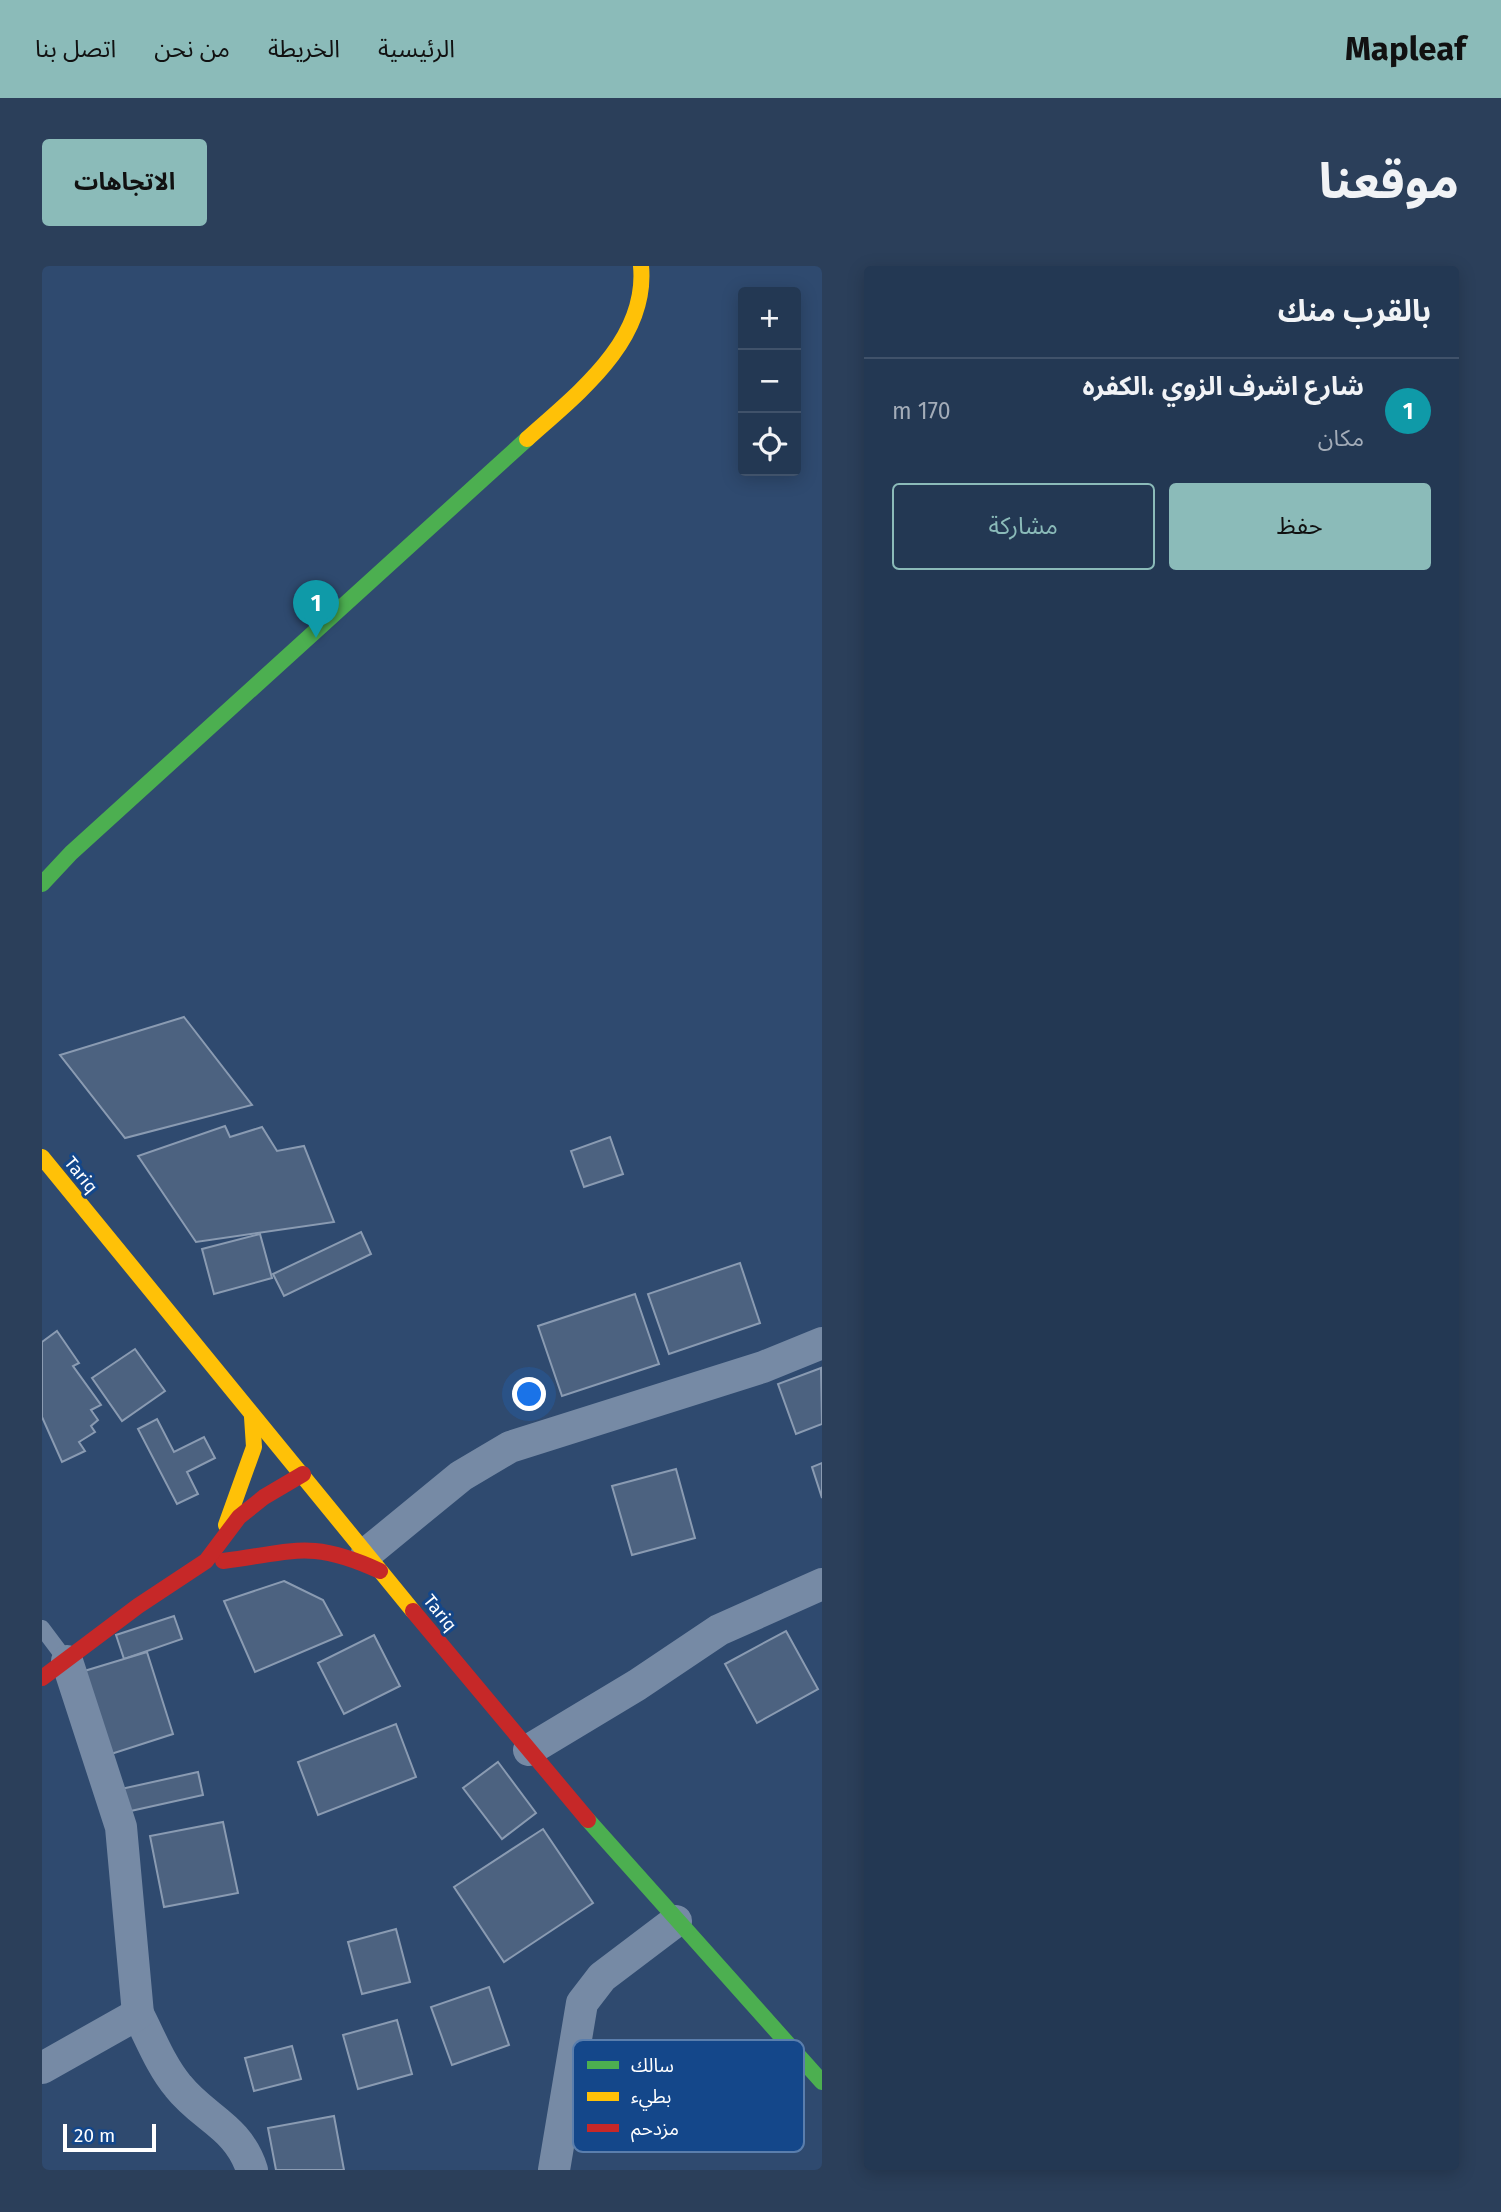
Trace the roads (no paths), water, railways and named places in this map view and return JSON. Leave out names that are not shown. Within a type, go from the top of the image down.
[{"type":"street","points":[[42,884],[81,844],[563,407],[616,354],[643,288],[641,266]]},
{"type":"street","name":"Tariq","points":[[42,1157],[185,1329],[252,1417],[303,1474],[529,1750],[676,1921],[784,2040]]},
{"type":"street","points":[[206,1561],[223,1561],[296,1549],[320,1549],[374,1562],[461,1476],[510,1447],[763,1367],[822,1343]]},
{"type":"street","points":[[218,1543],[254,1447],[252,1417]]},
{"type":"street","points":[[252,2170],[239,2141],[225,2125],[204,2113],[176,2085],[138,2014],[121,1827],[55,1669],[138,1606],[206,1561],[239,1517],[264,1497],[303,1474]]},
{"type":"street","points":[[319,1523],[335,1513]]},
{"type":"street","points":[[223,1561],[301,1533]]},
{"type":"street","points":[[529,1750],[637,1685],[719,1630],[822,1584]]},
{"type":"street","points":[[576,2040],[582,2003],[602,1977],[676,1921]]},
{"type":"street","points":[[42,2068],[138,2014]]},
{"type":"street","points":[[554,2170],[573,2057]]},
{"type":"street","name":"Tariq","points":[[804,2062],[822,2082]]},
{"type":"lane","points":[[42,1628],[55,1669]]},
{"type":"place","name":"شارع اشرف الزوي ،الكفره","points":[[316,638]]}]
